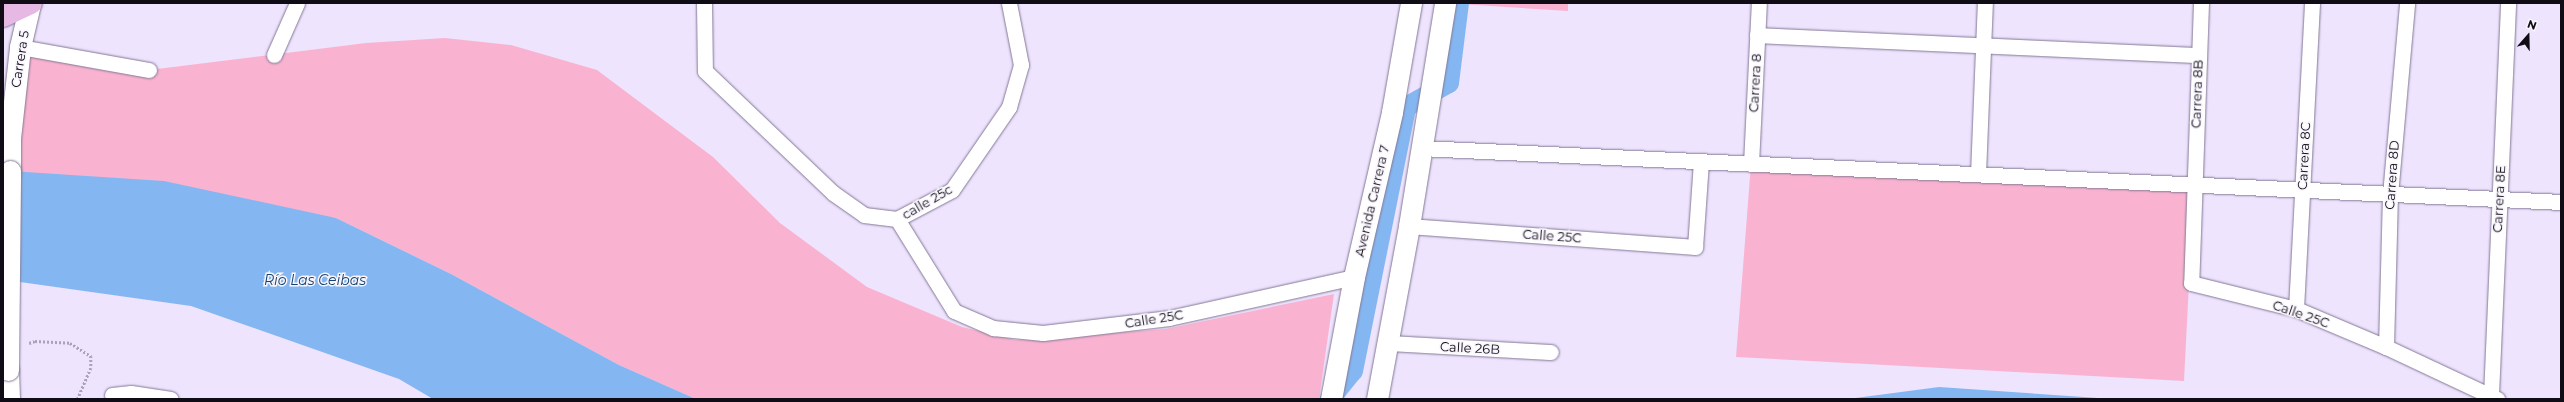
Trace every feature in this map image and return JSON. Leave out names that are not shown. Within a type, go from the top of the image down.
[{"type":"main road","name":"Avenida Carrera 7","points":[[1331,399],[1354,277],[1392,112],[1411,3]]},
{"type":"main road","points":[[1377,399],[1409,226],[1445,3]]},
{"type":"main road","points":[[3,16],[31,4]]},
{"type":"main road","name":"Carrera 5","points":[[9,399],[10,138],[20,47],[31,4]]},
{"type":"main road","name":"Carrera 5","points":[[3,109],[10,138]]},
{"type":"street","points":[[274,55],[297,3]]},
{"type":"street","name":"calle 25c","points":[[704,3],[705,71],[833,193],[864,215],[897,219],[952,190],[1009,107],[1021,65],[1010,3]]},
{"type":"street","name":"Carrera 8","points":[[1751,164],[1759,3]]},
{"type":"street","points":[[1978,174],[1985,3]]},
{"type":"street","name":"Carrera 8B","points":[[2194,185],[2201,3]]},
{"type":"street","name":"Carrera 8C","points":[[2296,309],[2312,3]]},
{"type":"street","name":"Carrera 8D","points":[[2386,347],[2390,195],[2407,3]]},
{"type":"street","name":"Carrera 8E","points":[[2494,397],[2499,199],[2508,3]]},
{"type":"street","points":[[1757,35],[2199,55]]},
{"type":"street","points":[[20,47],[149,70]]},
{"type":"street","points":[[1421,148],[2302,191],[2561,202]]},
{"type":"street","name":"Calle 25C","points":[[1409,226],[1695,247],[1701,161]]},
{"type":"street","name":"Calle 25C","points":[[2194,185],[2191,283],[2296,309],[2386,347],[2494,397]]},
{"type":"street","name":"Calle 25C","points":[[897,219],[954,311],[993,328],[1043,333],[1170,318],[1354,277]]},
{"type":"street","name":"Calle 26B","points":[[1388,343],[1551,352]]},
{"type":"street","points":[[112,395],[131,393],[171,399]]},
{"type":"path","points":[[22,345],[35,341],[70,343],[91,356],[91,368],[78,399]]},
{"type":"shaded area","points":[[1445,3],[1568,3],[1568,11]]},
{"type":"shaded area","points":[[445,38],[511,45],[597,70],[713,157],[780,223],[867,287],[962,327],[1016,340],[1166,329],[1334,294],[1319,399],[696,399],[619,365],[451,274],[336,218],[10,171],[20,47],[149,70],[366,43]]},
{"type":"shaded area","points":[[1751,164],[2194,185],[2184,381],[1736,357]]},
{"type":"water","name":"Río Las Ceibas","points":[[10,171],[164,181],[336,218],[451,274],[619,365],[696,399],[433,399],[399,379],[191,306],[20,282],[3,282]]},
{"type":"water","points":[[1939,387],[2098,398],[2107,399],[1848,399]]},
{"type":"waterway","points":[[1330,399],[1353,371],[1406,107],[1449,83],[1459,3]]}]
